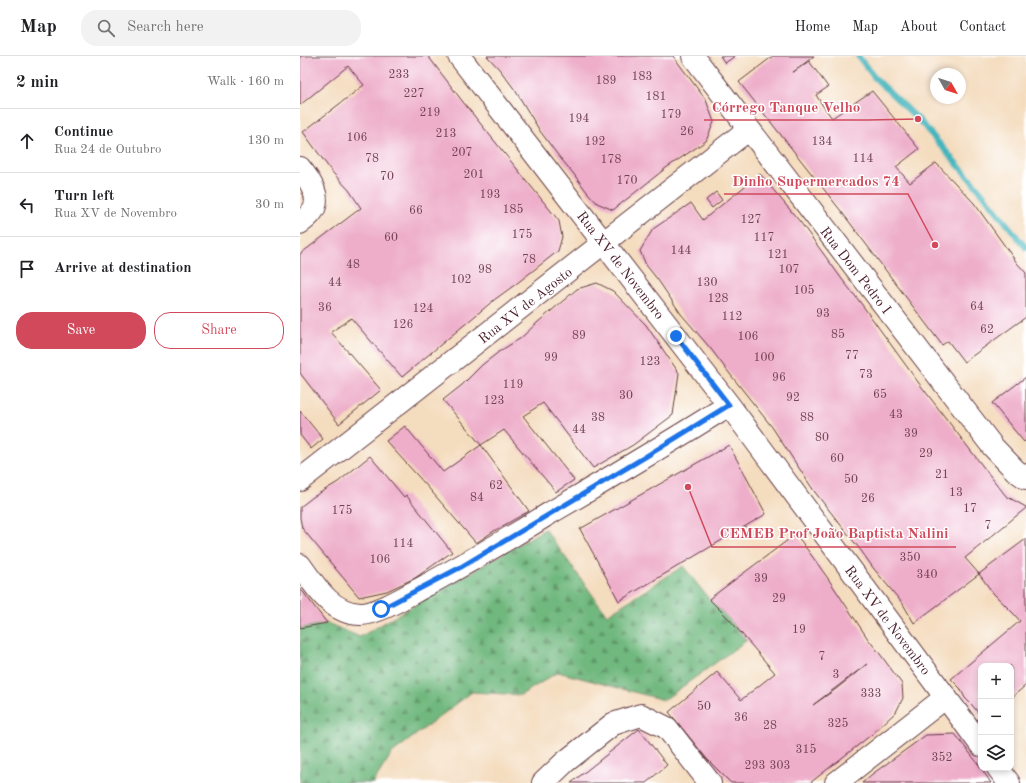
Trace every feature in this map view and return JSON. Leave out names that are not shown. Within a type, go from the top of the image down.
[{"type":"street","name":"Rua XV de Novembro","points":[[460,56],[603,244],[729,405],[978,741]]},
{"type":"street","name":"Rua Dom Pedro I","points":[[693,56],[993,447],[1016,471],[1026,478]]},
{"type":"street","name":"Rua XV de Agosto","points":[[300,480],[749,129]]},
{"type":"street","points":[[300,168],[308,179],[316,196],[315,207],[300,223]]},
{"type":"street","points":[[300,565],[323,596],[334,605],[349,612],[362,614],[381,609],[461,567],[729,405]]},
{"type":"street","points":[[836,783],[946,697]]},
{"type":"street","points":[[543,783],[565,762],[613,724],[641,715],[667,728],[710,783]]},
{"type":"street","points":[[1000,771],[1009,783]]},
{"type":"green space","points":[[545,529],[607,615],[683,566],[709,599],[747,640],[664,700],[558,672],[521,695],[472,692],[392,753],[373,783],[300,783],[300,628],[327,623],[360,637]]},
{"type":"building","points":[[300,56],[428,56],[559,221],[562,237],[558,251],[494,300],[402,377],[351,318],[331,332],[381,390],[339,424],[300,373],[300,254],[361,208],[349,190],[332,172],[303,132],[364,85],[348,66],[300,105]]},
{"type":"building","points":[[487,56],[673,56],[706,100],[714,122],[706,141],[666,168],[613,210],[597,203],[587,192],[540,131],[515,90]]},
{"type":"building","points":[[720,56],[735,56],[725,63]]},
{"type":"building","points":[[773,56],[814,56],[792,73],[809,61],[828,87],[816,95],[832,118],[872,91],[919,149],[896,167],[910,183],[936,163],[974,203],[1017,263],[1026,273],[1026,317],[964,362],[948,341],[942,345],[841,211],[739,82]]},
{"type":"building","points":[[760,174],[801,223],[918,382],[1006,496],[1026,507],[965,558],[979,574],[914,623],[903,604],[814,491],[772,427],[711,349],[681,314],[646,265],[640,251],[653,229],[691,203],[703,220]]},
{"type":"building","points":[[716,192],[722,200],[712,208],[706,200]]},
{"type":"building","points":[[597,283],[613,291],[646,325],[679,373],[673,415],[633,445],[593,468],[543,403],[523,416],[574,480],[556,492],[504,430],[481,445],[443,400],[462,385],[482,365],[500,351],[521,338],[577,289]]},
{"type":"building","points":[[1026,377],[1026,440],[1024,442],[992,403]]},
{"type":"building","points":[[300,411],[323,439],[311,449],[300,435]]},
{"type":"building","points":[[405,426],[443,472],[481,445],[529,511],[476,543],[386,441]]},
{"type":"building","points":[[729,445],[766,514],[619,601],[580,529]]},
{"type":"building","points":[[370,456],[404,497],[406,495],[452,552],[415,578],[387,591],[359,597],[302,528],[300,507],[313,497],[338,482]]},
{"type":"building","points":[[796,534],[827,577],[868,639],[902,684],[903,698],[896,712],[871,735],[810,783],[731,783],[707,759],[669,712],[717,672],[741,700],[775,673],[729,619],[709,599]],"holes":[[[867,664],[836,689],[813,705]]]},
{"type":"building","points":[[1026,539],[1026,685],[1014,695],[1014,663],[978,663],[978,712],[965,698],[960,688],[951,679],[1020,621],[993,593],[979,574]]},
{"type":"building","points":[[300,588],[327,623],[300,628]]},
{"type":"building","points":[[639,729],[667,765],[646,783],[571,783]]},
{"type":"building","points":[[955,734],[978,764],[978,771],[983,771],[991,783],[862,783],[926,735]]},
{"type":"waterway","points":[[858,56],[874,77],[918,119],[983,194],[1026,248]]},
{"type":"place","name":"Córrego Tanque Velho","points":[[918,119]]},
{"type":"place","name":"Dinho Supermercados 74","points":[[935,245]]},
{"type":"place","name":"CEMEB Prof João Baptista Nalini","points":[[688,487]]},
{"type":"route","points":[[381,609],[461,567],[729,405],[676,336]]}]
